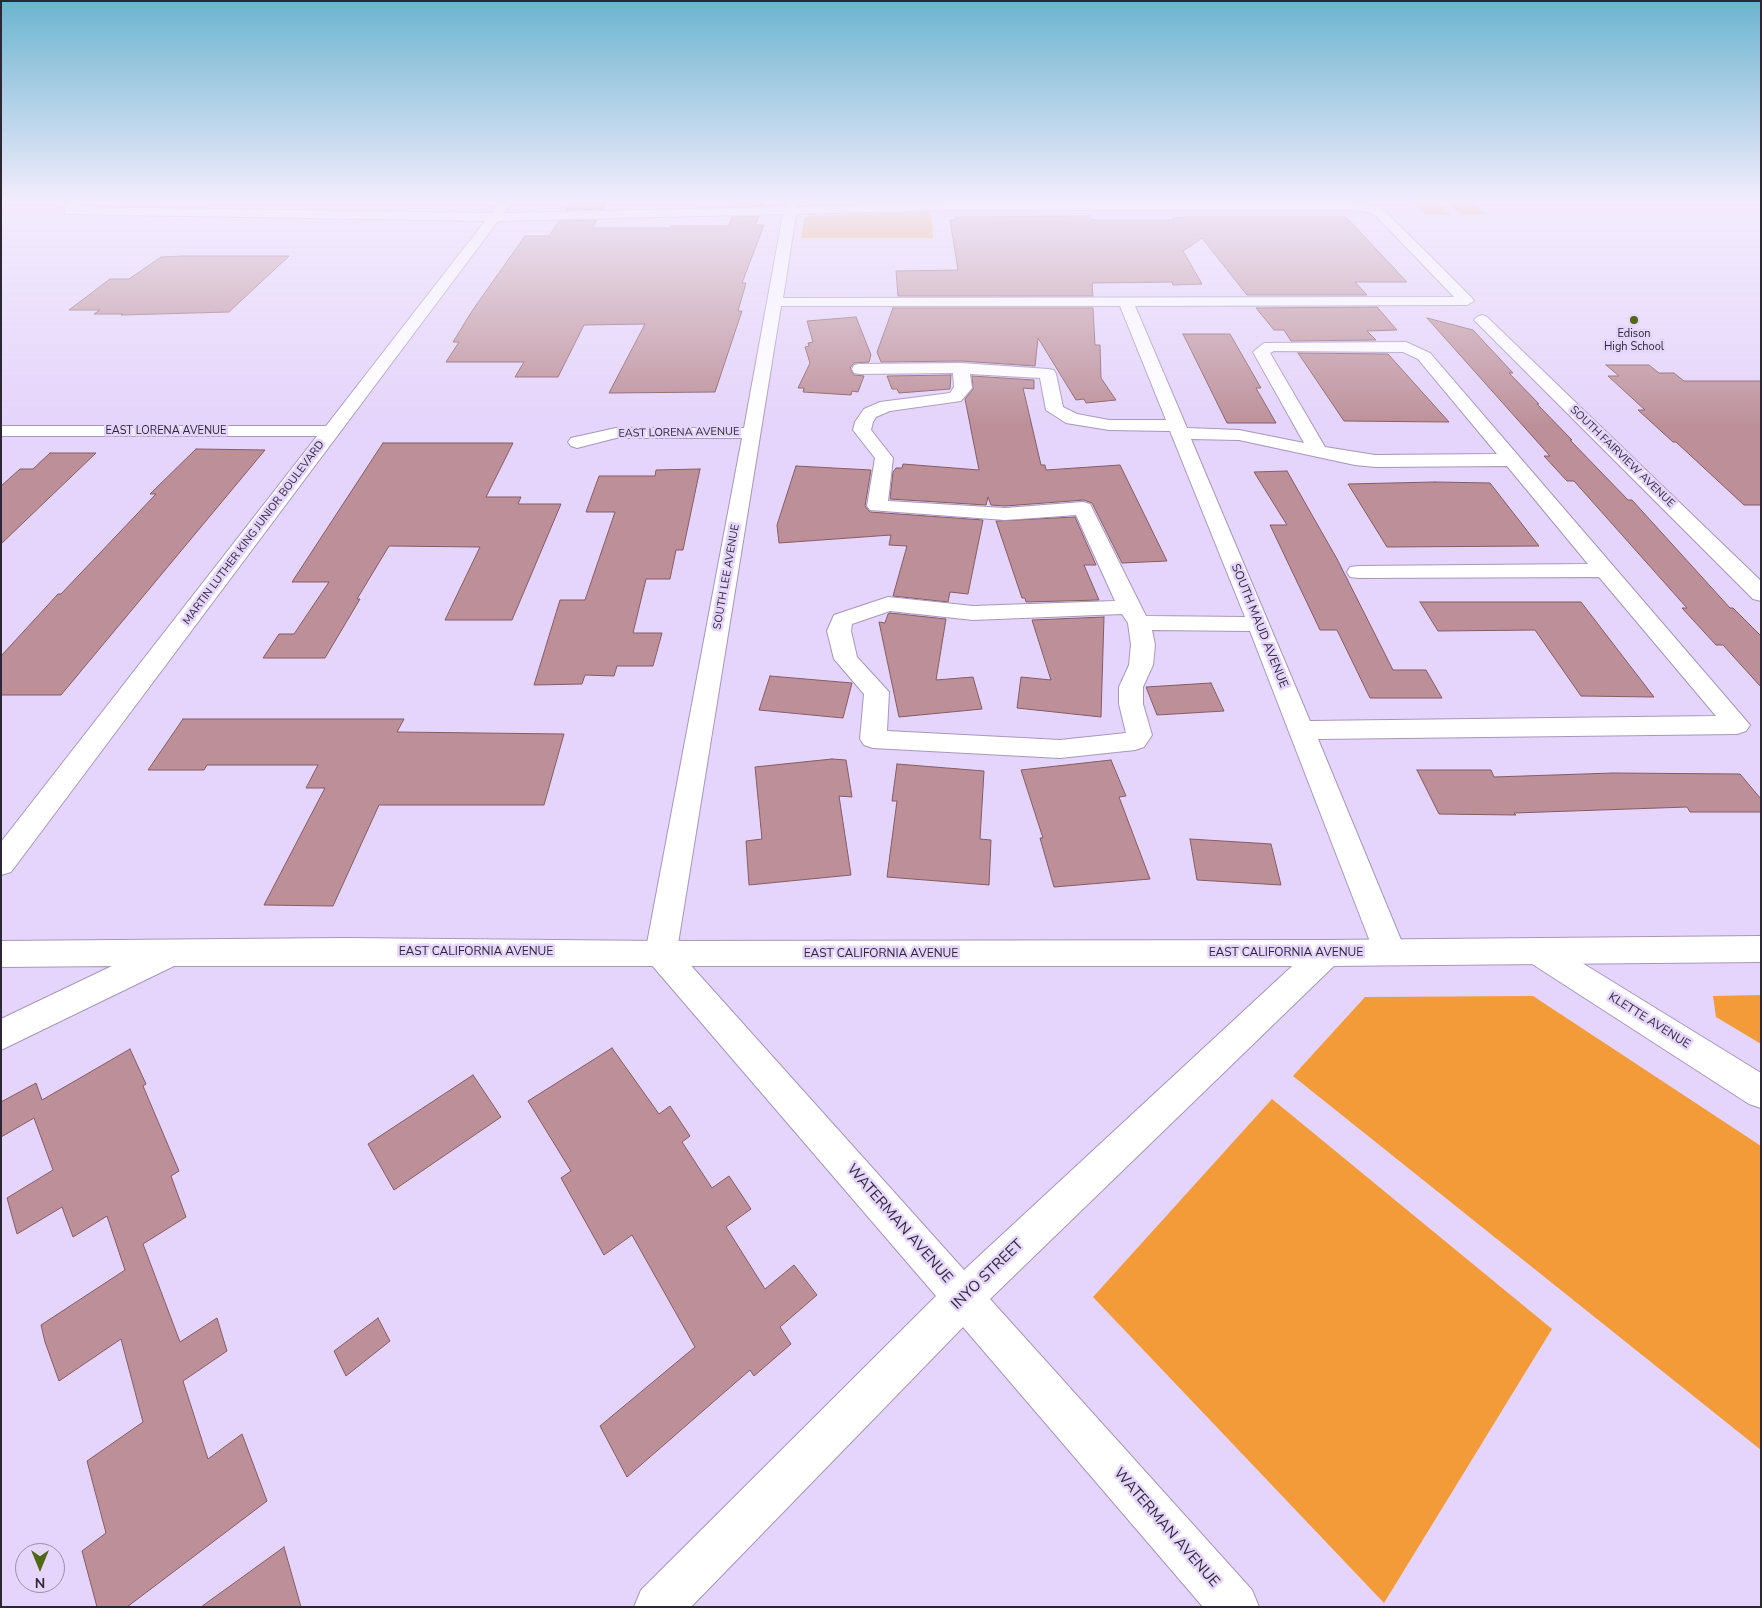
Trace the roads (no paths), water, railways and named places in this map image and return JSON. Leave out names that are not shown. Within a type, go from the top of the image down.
[{"type":"street","name":"MARTIN LUTHER KING JUNIOR BOULEVARD","points":[[1,864],[449,276]]},
{"type":"street","name":"SOUTH LEE AVENUE","points":[[661,954],[780,276]]},
{"type":"street","points":[[775,302],[1467,301],[1442,276]]},
{"type":"street","name":"SOUTH MAUD AVENUE","points":[[1125,301],[1259,624],[1390,952]]},
{"type":"street","name":"SOUTH FAIRVIEW AVENUE","points":[[1482,320],[1761,594]]},
{"type":"street","points":[[1301,730],[1737,725],[1424,356],[1406,347],[1270,346],[1261,352],[1318,451]]},
{"type":"street","points":[[961,368],[964,388],[954,397],[886,406],[870,413],[864,422],[862,430],[884,458],[877,506],[1005,514],[1083,508],[1134,615],[1143,645],[1141,665],[1132,687],[1131,704],[1139,735],[1135,741],[1060,749],[873,739],[877,692],[846,659],[839,631],[842,620],[888,604],[973,613],[1134,615],[1259,624]]},
{"type":"street","points":[[860,369],[961,368],[1048,374],[1055,410],[1072,419],[1100,425],[1239,435],[1375,461],[1512,460]]},
{"type":"street","name":"EAST LORENA AVENUE","points":[[4,434],[331,431]]},
{"type":"street","name":"EAST LORENA AVENUE","points":[[577,442],[616,433],[752,433]]},
{"type":"street","points":[[1358,572],[1606,570]]},
{"type":"street","name":"EAST CALIFORNIA AVENUE","points":[[1,954],[344,951],[661,954],[1327,953],[1761,949]]},
{"type":"street","name":"KLETTE AVENUE","points":[[1538,951],[1761,1092]]},
{"type":"street","points":[[1,1035],[170,953]]},
{"type":"street","name":"INYO STREET","points":[[658,1607],[964,1298],[1327,953]]},
{"type":"street","name":"WATERMAN AVENUE","points":[[661,954],[1235,1607]]},
{"type":"place","name":"Edison High School","points":[[1634,320]]}]
